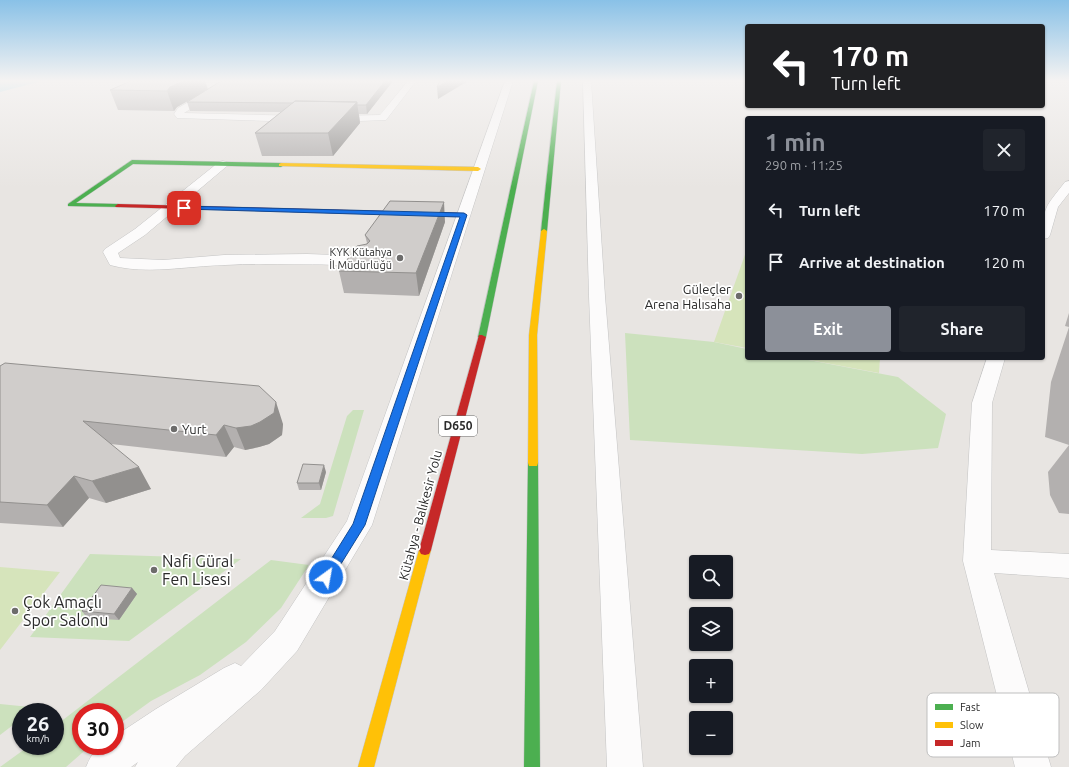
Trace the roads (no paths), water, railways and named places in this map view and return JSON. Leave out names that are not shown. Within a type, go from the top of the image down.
[{"type":"main road","name":"Kütahya - Balıkesir Yolu","points":[[366,767],[482,339],[528,117]]},
{"type":"main road","points":[[532,767],[533,335],[555,117]]},
{"type":"main road","points":[[464,215],[70,205],[132,162],[478,169]]},
{"type":"street","points":[[215,117],[311,119]]},
{"type":"street","points":[[327,119],[384,117]]},
{"type":"street","points":[[153,767],[173,744],[250,679],[286,641],[359,525],[496,117]]},
{"type":"street","points":[[589,117],[596,296],[625,767]]},
{"type":"street","points":[[223,164],[168,207],[140,232],[110,252],[115,262],[162,264],[224,260],[307,259],[365,261]]},
{"type":"street","points":[[1045,229],[1052,207],[1067,191]]},
{"type":"street","points":[[995,360],[982,403],[977,561],[1013,693]]},
{"type":"street","points":[[977,561],[1069,566]]},
{"type":"street","points":[[104,767],[136,740],[161,723],[242,675],[286,641]]},
{"type":"street","points":[[1030,757],[1033,767]]},
{"type":"place","name":"KYK Kütahya İl Müdürlüğü","points":[[400,258]]},
{"type":"place","name":"Güleçler Arena Halısaha","points":[[739,296]]},
{"type":"place","name":"Yurt","points":[[174,429]]},
{"type":"place","name":"Nafi Güral Fen Lisesi","points":[[154,570]]},
{"type":"place","name":"Çok Amaçlı Spor Salonu","points":[[15,611]]}]
